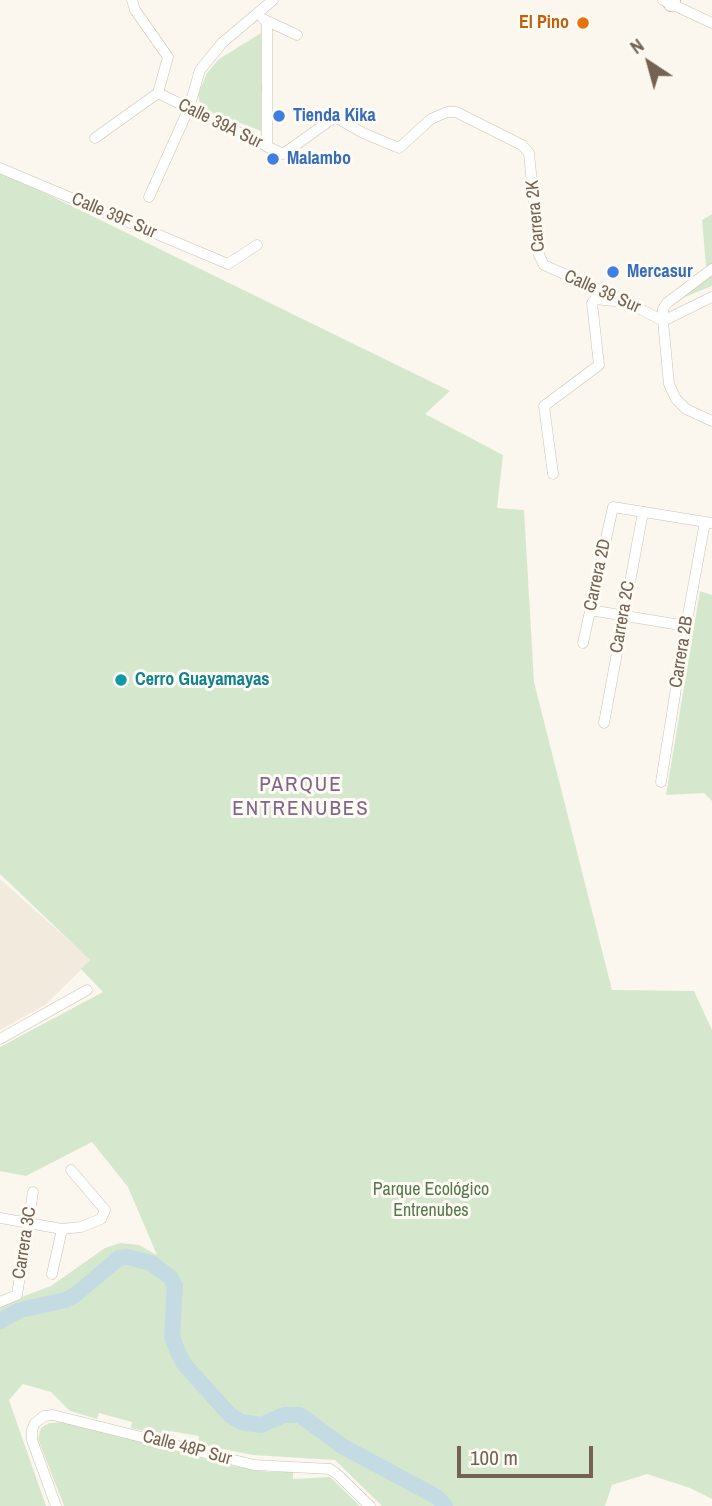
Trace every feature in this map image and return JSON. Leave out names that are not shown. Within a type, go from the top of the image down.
[{"type":"street","points":[[96,138],[158,93],[168,58],[135,10],[132,0]]},
{"type":"street","points":[[149,197],[189,108],[200,70],[222,43],[273,0]]},
{"type":"street","points":[[669,1],[712,23]]},
{"type":"street","points":[[254,14],[297,35]]},
{"type":"street","points":[[267,21],[267,147]]},
{"type":"street","name":"Calle 39A Sur","points":[[158,93],[283,154]]},
{"type":"street","name":"Carrera 2K","points":[[283,154],[335,117],[363,133],[399,148],[431,119],[447,112],[456,113],[522,145],[529,153],[537,243],[542,263]]},
{"type":"street","name":"Calle 39F Sur","points":[[0,168],[228,264],[257,245]]},
{"type":"street","name":"Calle 39 Sur","points":[[542,263],[663,321]]},
{"type":"street","points":[[712,269],[667,303],[663,309],[669,384],[676,399],[686,409],[712,421]]},
{"type":"street","points":[[553,474],[544,406],[599,365],[592,303],[595,299],[614,301],[617,297]]},
{"type":"street","points":[[663,321],[712,297]]},
{"type":"street","name":"Carrera 2D","points":[[583,643],[613,507],[643,512]]},
{"type":"street","points":[[643,512],[709,523]]},
{"type":"street","name":"Carrera 2C","points":[[604,723],[643,512]]},
{"type":"street","name":"Carrera 2B","points":[[661,782],[686,626],[709,523]]},
{"type":"street","points":[[590,610],[686,626]]},
{"type":"street","points":[[0,1039],[87,990]]},
{"type":"street","points":[[0,1218],[62,1229],[81,1227],[102,1219],[105,1210],[71,1170]]},
{"type":"street","name":"Carrera 3C","points":[[0,1301],[17,1295],[33,1192]]},
{"type":"street","points":[[52,1274],[62,1229]]},
{"type":"street","name":"Calle 48P Sur","points":[[56,1506],[32,1440],[32,1430],[38,1419],[44,1416],[63,1416],[240,1463],[324,1468],[337,1474],[370,1506]]},
{"type":"shaded area","points":[[0,879],[91,960],[45,1005],[0,1030]]},
{"type":"green space","points":[[261,33],[261,131],[201,108],[198,95],[207,73],[219,59]]},
{"type":"green space","name":"Parque Ecológico Entrenubes","points":[[0,171],[450,391],[425,414],[503,455],[497,508],[524,510],[534,682],[612,990],[694,991],[712,1030],[712,1499],[690,1488],[647,1474],[612,1485],[605,1506],[382,1506],[335,1460],[253,1455],[198,1444],[199,1436],[170,1431],[168,1437],[131,1428],[132,1422],[99,1413],[97,1419],[70,1411],[51,1392],[23,1384],[9,1400],[46,1506],[0,1506],[0,1305],[51,1286],[105,1248],[120,1243],[139,1245],[157,1255],[128,1187],[92,1142],[26,1176],[0,1171],[0,1047],[103,992],[81,969],[90,960],[0,874]]},
{"type":"green space","points":[[712,214],[712,286],[680,299],[707,278],[702,220]]},
{"type":"green space","points":[[700,591],[712,595],[712,801],[704,793],[666,795]]},
{"type":"green space","points":[[64,1422],[233,1466],[269,1472],[293,1472],[293,1479],[330,1477],[360,1506],[64,1506],[38,1439],[41,1428],[49,1423]]},
{"type":"waterway","points":[[0,1321],[20,1310],[66,1300],[119,1258],[128,1257],[151,1263],[170,1277],[175,1286],[172,1336],[184,1364],[230,1415],[241,1422],[261,1425],[284,1415],[300,1415],[342,1446],[437,1497],[445,1506]]},
{"type":"place","name":"El Pino","points":[[583,23]]},
{"type":"place","name":"Tienda Kika","points":[[279,116]]},
{"type":"place","name":"Malambo","points":[[273,159]]},
{"type":"place","name":"Mercasur","points":[[613,272]]},
{"type":"place","name":"Cerro Guayamayas","points":[[121,680]]},
{"type":"district","name":"PARQUE ENTRENUBES","points":[[301,797]]}]
